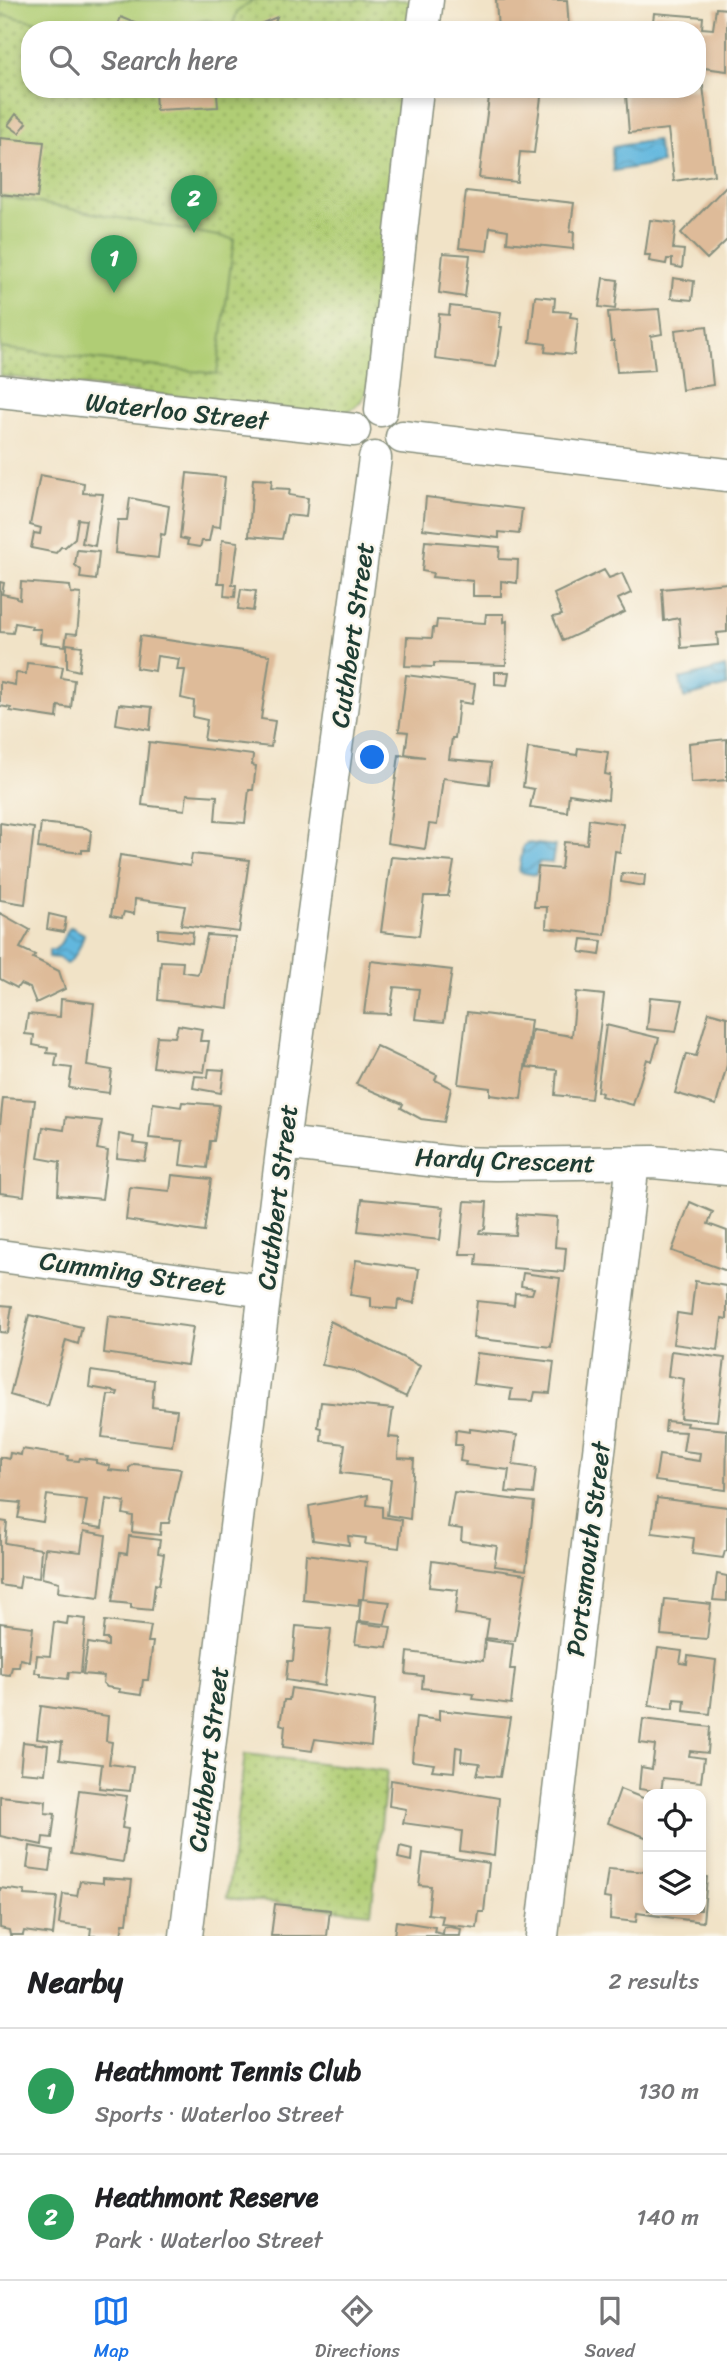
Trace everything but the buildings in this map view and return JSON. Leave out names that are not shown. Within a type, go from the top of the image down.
[{"type":"street","points":[[424,21],[427,0]]},
{"type":"street","points":[[381,410],[416,98]]},
{"type":"street","name":"Waterloo Street","points":[[0,391],[354,430]]},
{"type":"street","points":[[381,410],[397,419],[402,437],[393,454],[375,458],[359,449],[354,440],[354,430],[363,415],[381,410]]},
{"type":"street","points":[[402,437],[727,475]]},
{"type":"street","name":"Cuthbert Street","points":[[186,1936],[283,1143],[375,458]]},
{"type":"street","name":"Hardy Crescent","points":[[283,1143],[456,1163],[653,1162],[727,1169]]},
{"type":"street","name":"Portsmouth Street","points":[[542,1936],[633,1162]]},
{"type":"street","name":"Cumming Street","points":[[0,1256],[265,1291]]},
{"type":"green space","points":[[0,0],[416,0],[414,21],[21,21],[21,98],[405,98],[370,382],[355,407],[338,415],[0,376]]},
{"type":"green space","points":[[0,0],[253,0],[237,12],[234,21],[32,21],[0,14]]},
{"type":"green space","points":[[0,196],[234,239],[217,374],[0,348]]},
{"type":"green space","points":[[245,1754],[387,1771],[371,1913],[227,1898]]},
{"type":"water","points":[[656,140],[662,163],[613,171],[612,147]]},
{"type":"water","points":[[725,667],[727,686],[684,698],[680,679]]},
{"type":"water","points":[[527,843],[555,846],[552,863],[539,862],[536,875],[519,872],[523,846]]},
{"type":"water","points":[[71,927],[84,934],[80,947],[66,964],[59,958],[49,957],[49,950],[57,948]]},
{"type":"place","name":"Heathmont Reserve","points":[[194,233]]},
{"type":"place","name":"Heathmont Tennis Club","points":[[114,293]]}]
